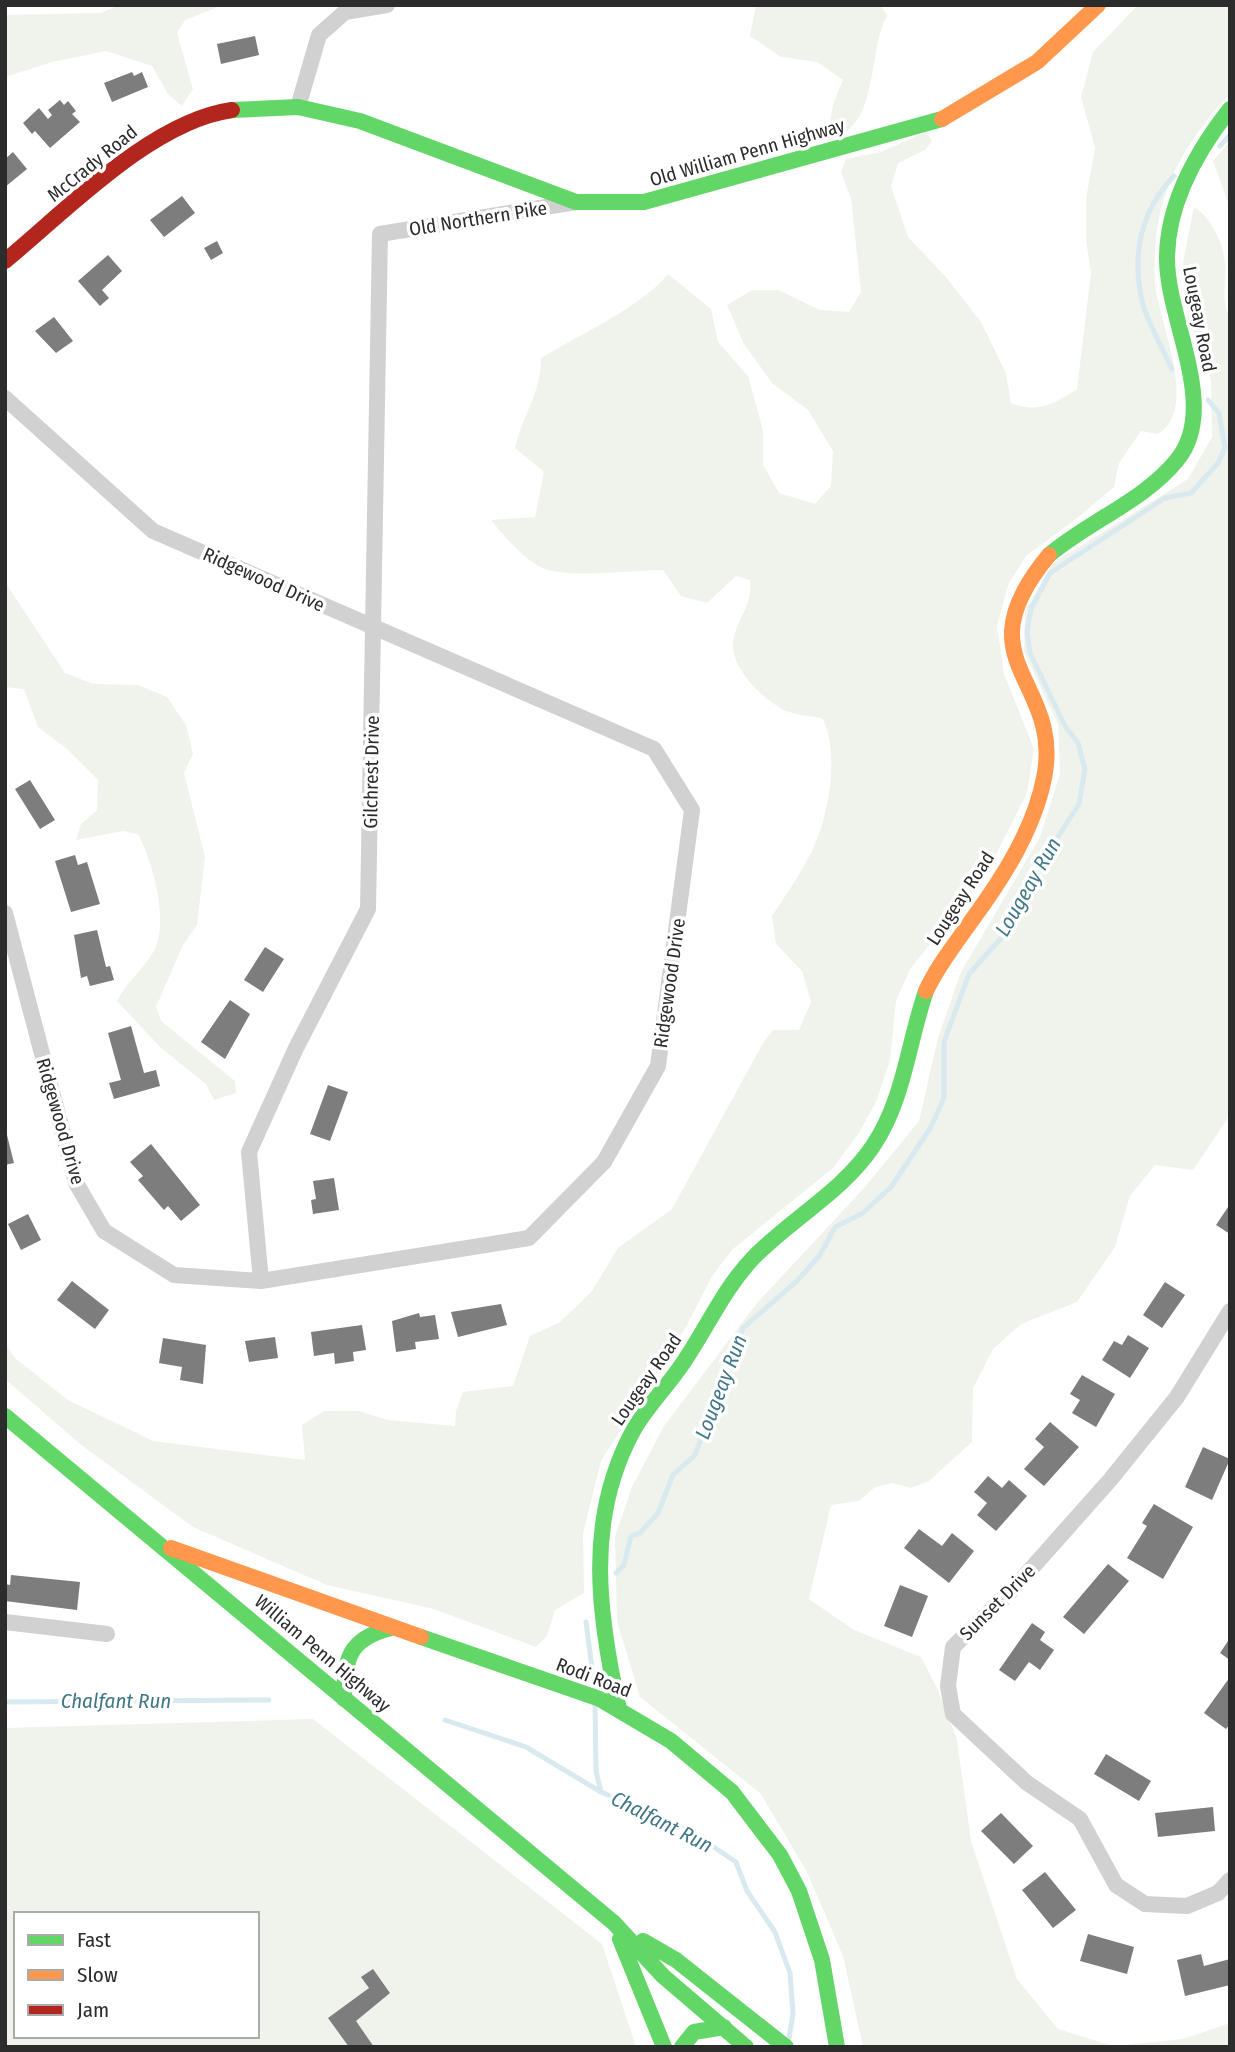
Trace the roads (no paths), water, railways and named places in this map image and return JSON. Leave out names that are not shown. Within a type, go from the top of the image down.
[{"type":"main road","name":"Old William Penn Highway","points":[[299,107],[360,121],[576,202],[644,202],[949,117],[1037,62],[1098,5]]},
{"type":"main road","name":"McCrady Road","points":[[5,261],[147,144],[180,126],[219,112],[259,107],[299,107]]},
{"type":"main road","name":"Lougeay Road","points":[[619,1709],[603,1632],[598,1565],[605,1503],[618,1462],[635,1428],[675,1375],[750,1262],[842,1181],[868,1154],[886,1128],[900,1097],[927,989],[996,887],[1026,832],[1047,764],[1046,743],[1041,718],[1012,654],[1011,619],[1023,584],[1056,546],[1163,475],[1181,456],[1192,435],[1193,388],[1168,281],[1167,254],[1171,227],[1189,172],[1216,125],[1230,109]]},
{"type":"main road","name":"William Penn Highway","points":[[5,1416],[614,1923],[663,1976],[746,2047]]},
{"type":"main road","name":"Rodi Road","points":[[155,1541],[215,1566],[596,1698],[662,1732],[699,1760],[736,1795],[767,1834],[793,1878],[815,1932],[837,2047]]},
{"type":"main road","points":[[344,1699],[346,1666],[353,1647],[368,1634],[391,1628]]},
{"type":"main road","name":"William Penn Highway","points":[[614,1923],[676,1960],[786,2047]]},
{"type":"main road","points":[[614,1923],[664,2047]]},
{"type":"main road","points":[[682,2047],[694,2032],[724,2027]]},
{"type":"street","points":[[299,107],[319,35],[345,12],[387,5]]},
{"type":"street","name":"Old Northern Pike","points":[[380,234],[576,202]]},
{"type":"street","name":"Gilchrest Drive","points":[[261,1281],[249,1152],[296,1048],[368,909],[380,234]]},
{"type":"street","name":"Ridgewood Drive","points":[[5,398],[153,531],[654,749],[692,810],[658,1066],[604,1162],[529,1238],[261,1281],[174,1275],[104,1231],[76,1183],[5,913]]},
{"type":"street","name":"Sunset Drive","points":[[1230,1311],[1177,1397],[1110,1480],[1015,1587],[953,1647],[948,1686],[953,1714],[1027,1783],[1080,1819],[1116,1885],[1145,1904],[1187,1906],[1218,1893],[1230,1880]]},
{"type":"street","points":[[5,1622],[107,1634]]},
{"type":"waterway","name":"Lougeay Run","points":[[1220,146],[1230,135]]},
{"type":"waterway","name":"Lougeay Run","points":[[1172,369],[1145,312],[1139,287],[1138,252],[1146,220],[1153,205],[1174,176]]},
{"type":"waterway","name":"Lougeay Run","points":[[616,1573],[624,1565],[631,1536],[640,1533],[658,1513],[673,1475],[695,1455],[743,1328],[797,1281],[820,1255],[835,1227],[863,1213],[891,1187],[931,1127],[944,1098],[944,1042],[969,974],[1011,927],[1024,890],[1079,804],[1085,769],[1078,743],[1065,726],[1030,653],[1027,632],[1031,609],[1050,573],[1165,498],[1191,493],[1218,463],[1225,448],[1219,413],[1208,400]]},
{"type":"waterway","name":"Lougeay Run","points":[[586,1622],[595,1691]]},
{"type":"waterway","name":"Chalfant Run","points":[[5,1702],[269,1700]]},
{"type":"waterway","name":"Lougeay Run","points":[[595,1704],[596,1771],[601,1792]]},
{"type":"waterway","name":"Chalfant Run","points":[[445,1720],[526,1747],[601,1792],[690,1831],[736,1862],[747,1891],[775,1932],[790,1973],[793,2014],[789,2038]]}]
